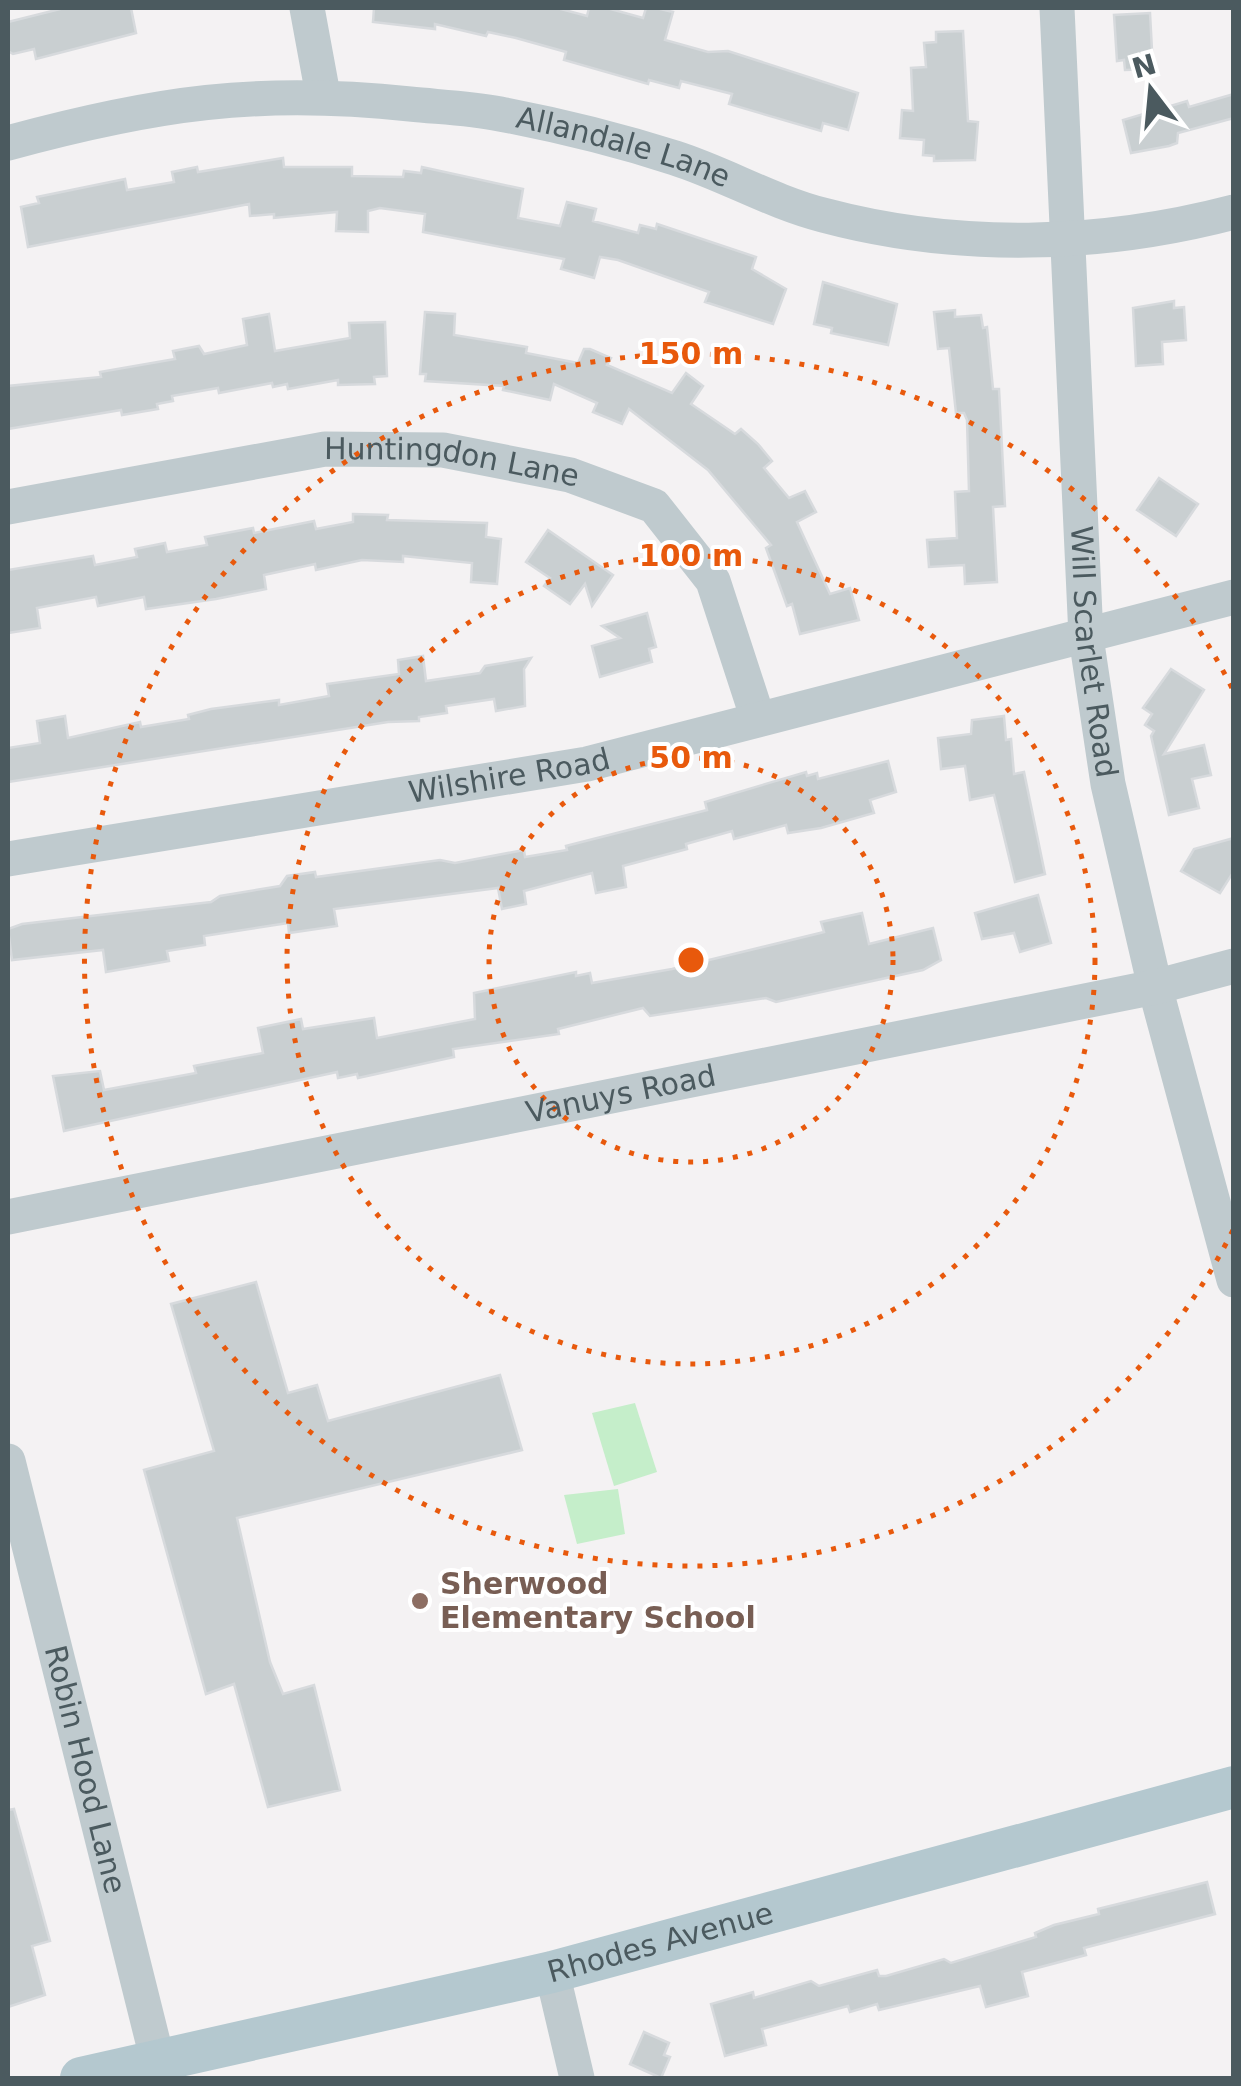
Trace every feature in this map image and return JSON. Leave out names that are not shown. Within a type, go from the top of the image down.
[{"type":"main road","name":"Rhodes Avenue","points":[[81,2078],[160,2069],[552,1972],[1234,1787]]},
{"type":"street","points":[[307,8],[323,95]]},
{"type":"street","name":"Will Scarlet Road","points":[[1057,8],[1086,637],[1108,784],[1155,987],[1234,1280]]},
{"type":"street","name":"Allandale Lane","points":[[8,143],[106,116],[218,98],[323,95],[497,113],[675,158],[822,215],[937,236],[1066,241],[1158,232],[1234,212]]},
{"type":"street","name":"Huntingdon Lane","points":[[8,507],[326,450],[443,450],[570,476],[654,506],[714,581],[758,719]]},
{"type":"street","name":"Wilshire Road","points":[[8,859],[587,764],[1234,597]]},
{"type":"street","name":"Vanuys Road","points":[[8,1217],[1155,987],[1234,966]]},
{"type":"street","name":"Robin Hood Lane","points":[[8,1461],[22,1580],[160,2069]]},
{"type":"street","points":[[552,1972],[577,2078]]},
{"type":"green space","points":[[635,1403],[657,1472],[614,1486],[592,1413]]},
{"type":"green space","points":[[618,1489],[625,1534],[577,1544],[564,1495]]},
{"type":"building","points":[[64,8],[131,8],[136,33],[36,59],[34,49],[13,54],[8,51],[8,22]]},
{"type":"building","points":[[374,8],[557,8],[587,16],[589,8],[607,8],[643,18],[646,8],[656,8],[673,12],[665,40],[708,52],[728,51],[858,93],[848,130],[823,123],[821,131],[729,104],[732,94],[681,81],[679,88],[649,80],[648,84],[564,60],[566,52],[516,38],[488,32],[486,36],[435,24],[435,29],[373,22]]},
{"type":"building","points":[[1150,13],[1153,69],[1125,70],[1124,60],[1117,61],[1114,15]]},
{"type":"building","points":[[963,31],[968,121],[978,122],[975,160],[934,161],[934,156],[923,155],[924,140],[900,138],[902,110],[913,111],[911,68],[926,67],[924,43],[936,42],[936,32]]},
{"type":"building","points":[[1234,94],[1234,118],[1178,133],[1177,143],[1169,146],[1131,153],[1123,120],[1187,101],[1189,107]]},
{"type":"building","points":[[283,158],[284,167],[352,167],[352,176],[403,177],[404,171],[421,173],[422,167],[523,189],[518,218],[560,226],[567,202],[596,209],[593,221],[638,233],[640,225],[656,229],[657,224],[756,257],[752,269],[786,289],[773,324],[705,302],[709,292],[618,260],[600,257],[594,278],[561,269],[564,259],[423,232],[425,214],[380,208],[368,211],[368,232],[336,231],[337,212],[274,218],[274,214],[250,216],[249,204],[28,247],[21,207],[39,203],[37,197],[125,179],[127,190],[174,182],[172,172],[197,167],[198,172]]},
{"type":"building","points":[[823,282],[897,304],[888,345],[831,333],[832,328],[814,324]]},
{"type":"building","points":[[1174,301],[1174,308],[1184,307],[1186,340],[1162,342],[1163,364],[1136,366],[1133,308]]},
{"type":"building","points":[[955,310],[955,317],[981,315],[983,328],[987,327],[993,389],[999,389],[1005,506],[993,507],[997,582],[965,584],[964,565],[929,567],[927,540],[957,538],[955,492],[969,491],[967,420],[964,413],[956,413],[949,348],[938,349],[934,312]]},
{"type":"building","points":[[425,312],[455,314],[454,335],[527,347],[526,353],[578,363],[584,349],[590,349],[611,358],[607,365],[672,393],[686,373],[703,386],[691,404],[735,434],[741,429],[758,444],[772,461],[764,468],[789,498],[805,491],[816,512],[797,522],[830,594],[850,588],[859,620],[800,634],[792,604],[787,606],[766,548],[771,545],[708,470],[629,409],[622,424],[593,412],[597,403],[554,384],[550,400],[503,390],[504,386],[425,381],[426,374],[420,374]]},
{"type":"building","points":[[269,314],[275,351],[350,338],[349,323],[385,322],[387,376],[374,377],[375,384],[338,385],[338,380],[288,389],[287,384],[273,387],[272,383],[219,393],[218,388],[172,396],[173,401],[157,404],[158,409],[122,415],[121,410],[8,429],[8,386],[101,377],[100,372],[175,359],[173,351],[199,346],[204,354],[247,345],[243,319]]},
{"type":"building","points":[[1159,478],[1198,504],[1176,536],[1137,510]]},
{"type":"building","points":[[353,514],[388,515],[387,520],[487,523],[486,537],[501,539],[497,584],[471,582],[472,563],[403,556],[403,562],[362,560],[316,570],[315,564],[264,575],[266,589],[216,599],[146,609],[144,597],[98,606],[96,597],[37,608],[40,628],[8,633],[8,570],[93,556],[95,565],[137,557],[135,549],[165,543],[167,552],[207,545],[205,537],[253,528],[254,533],[314,521],[316,529],[353,522]]},
{"type":"building","points":[[548,530],[613,575],[592,606],[585,584],[570,604],[544,586],[550,578],[526,562]]},
{"type":"building","points":[[647,613],[656,647],[649,649],[652,662],[600,677],[592,646],[620,638],[602,626]]},
{"type":"building","points":[[423,656],[426,681],[480,673],[485,666],[531,658],[524,669],[525,706],[496,711],[494,699],[446,706],[447,713],[419,717],[419,721],[388,722],[8,782],[8,748],[40,743],[37,721],[65,716],[68,738],[140,722],[141,727],[189,719],[188,715],[211,709],[279,700],[279,705],[329,696],[327,684],[399,674],[398,660]]},
{"type":"building","points":[[1171,669],[1204,690],[1164,754],[1204,745],[1211,775],[1192,779],[1199,808],[1169,815],[1151,736],[1154,731],[1145,725],[1152,714],[1143,708]]},
{"type":"building","points":[[1004,716],[1014,774],[1024,772],[1045,874],[1015,882],[994,795],[970,800],[965,766],[941,769],[938,738],[971,734],[972,720]]},
{"type":"building","points":[[888,761],[896,792],[870,800],[874,813],[821,828],[788,833],[786,825],[734,839],[732,831],[686,844],[687,849],[623,866],[626,887],[596,893],[592,873],[524,891],[526,904],[502,909],[498,888],[334,909],[337,926],[289,933],[288,923],[204,936],[205,945],[167,951],[169,961],[106,972],[103,950],[12,960],[8,929],[22,924],[211,902],[220,896],[280,886],[287,876],[315,872],[316,877],[440,860],[455,863],[524,850],[525,857],[567,850],[566,846],[707,810],[705,802],[806,772],[807,776],[817,773],[818,779]]},
{"type":"building","points":[[1234,838],[1234,871],[1220,893],[1181,871],[1194,849]]},
{"type":"building","points":[[1038,895],[1051,943],[1020,952],[1014,933],[982,939],[975,913]]},
{"type":"building","points":[[862,913],[869,944],[933,928],[941,960],[923,970],[776,1002],[766,998],[650,1016],[643,1008],[558,1029],[559,1034],[453,1049],[454,1057],[358,1078],[357,1074],[338,1078],[337,1072],[64,1131],[53,1076],[100,1071],[104,1090],[196,1073],[194,1066],[263,1053],[258,1028],[301,1019],[303,1029],[374,1018],[377,1038],[475,1019],[474,993],[576,972],[576,976],[590,973],[592,983],[672,969],[824,932],[821,922]]},
{"type":"building","points":[[256,1282],[288,1393],[317,1385],[328,1421],[500,1375],[522,1450],[237,1518],[270,1662],[283,1694],[314,1685],[340,1790],[268,1807],[234,1684],[206,1694],[144,1470],[214,1451],[171,1304]]},
{"type":"building","points":[[14,1809],[50,1941],[32,1946],[45,1995],[8,2007],[8,1810]]},
{"type":"building","points":[[1207,1882],[1215,1914],[1084,1948],[1086,1955],[1022,1972],[1028,1996],[986,2007],[980,1986],[879,2010],[877,2004],[850,2012],[848,2006],[762,2029],[766,2045],[725,2056],[711,2004],[753,1992],[754,1998],[811,1981],[819,1986],[877,1970],[879,1976],[886,1976],[944,1959],[951,1963],[1036,1937],[1035,1933],[1054,1925],[1099,1914],[1098,1909]]},
{"type":"building","points":[[644,2032],[669,2043],[664,2055],[670,2057],[661,2078],[630,2064]]},
{"type":"place","name":"Sherwood Elementary School","points":[[420,1601]]}]
